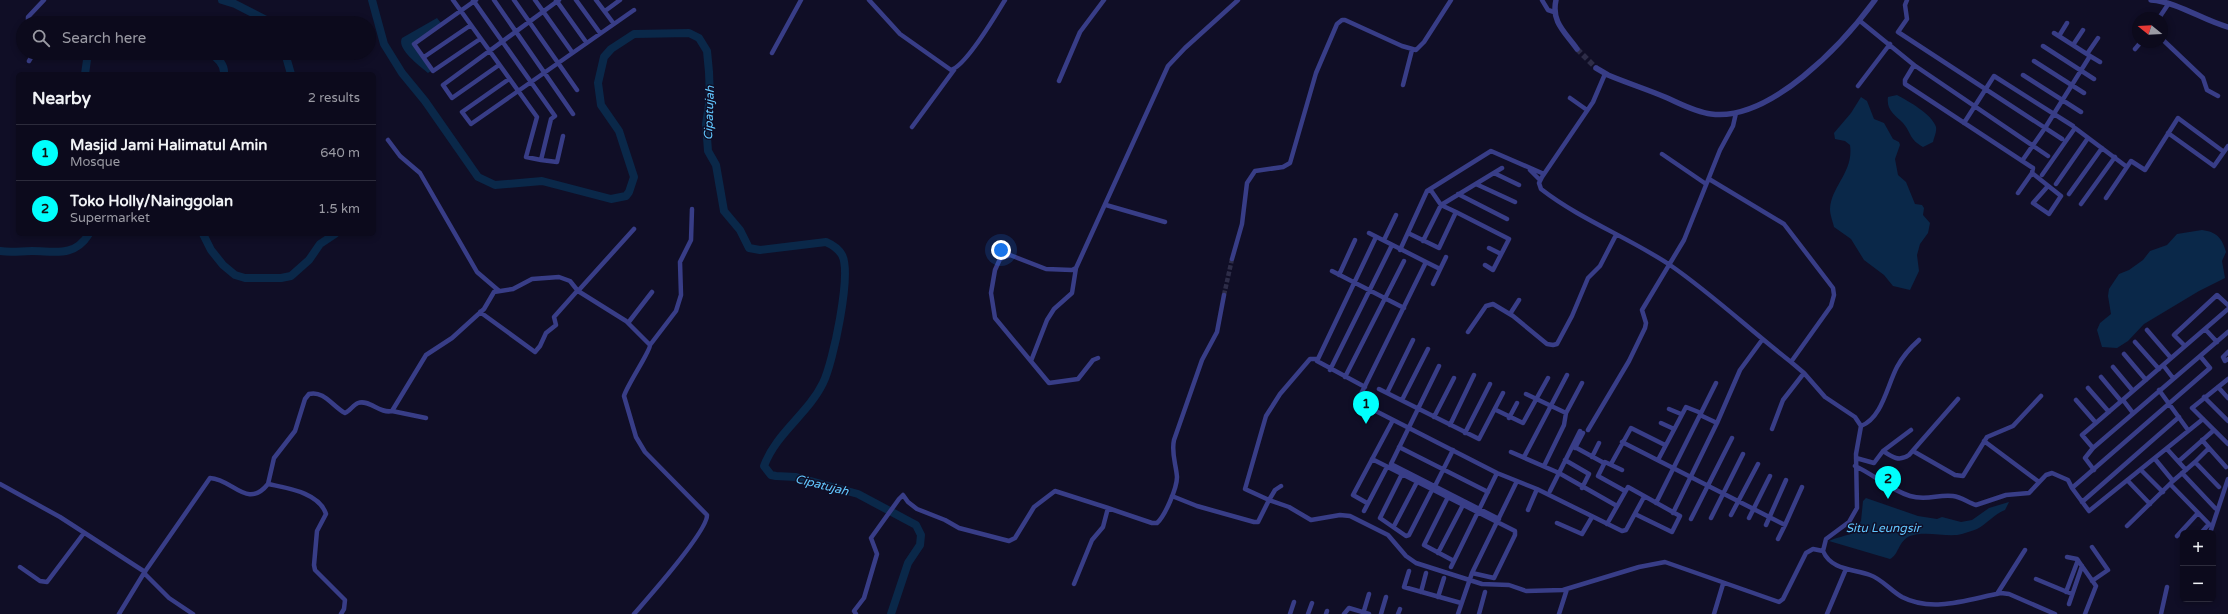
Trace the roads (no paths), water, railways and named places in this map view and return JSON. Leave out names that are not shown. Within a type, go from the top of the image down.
[{"type":"street","points":[[29,16],[44,0]]},
{"type":"street","points":[[453,0],[537,117],[526,157],[557,162],[563,136]]},
{"type":"street","points":[[480,39],[433,70],[414,44],[475,0],[555,116],[551,119],[541,160]]},
{"type":"street","points":[[494,0],[573,114]]},
{"type":"street","points":[[514,0],[577,90]]},
{"type":"street","points":[[535,0],[572,52]]},
{"type":"street","points":[[499,65],[452,98],[443,85],[490,52],[557,0],[586,42]]},
{"type":"street","points":[[576,0],[600,33]]},
{"type":"street","points":[[596,0],[614,24]]},
{"type":"street","points":[[605,11],[620,0]]},
{"type":"street","points":[[772,53],[801,0]]},
{"type":"street","points":[[869,0],[900,34],[948,70],[954,70]]},
{"type":"street","points":[[912,126],[954,70],[964,60],[988,29],[1005,0]]},
{"type":"street","points":[[1059,82],[1080,32],[1104,0]]},
{"type":"street","points":[[1030,361],[1047,320],[1054,309],[1072,293],[1076,268],[1168,66],[1185,48],[1238,0]]},
{"type":"street","points":[[1232,259],[1242,224],[1249,178],[1255,171],[1283,167],[1290,163],[1316,73],[1337,24],[1342,20],[1345,20],[1412,50],[1420,47],[1451,0]]},
{"type":"street","points":[[1542,0],[1548,10],[1554,12]]},
{"type":"street","points":[[1556,0],[1554,12],[1560,27],[1577,49]]},
{"type":"street","points":[[1596,68],[1605,74],[1704,112],[1724,114],[1736,113],[1760,104],[1784,90],[1809,70],[1860,21],[1875,0]]},
{"type":"street","points":[[1907,0],[1904,5],[1907,19],[1898,32],[2062,139]]},
{"type":"street","points":[[2151,0],[2169,3],[2205,20],[2228,27]]},
{"type":"street","points":[[2163,12],[2169,3]]},
{"type":"street","points":[[509,79],[462,112],[471,124],[544,71],[634,10]]},
{"type":"street","points":[[1860,21],[1890,44],[1914,66],[1974,108],[2048,156]]},
{"type":"street","points":[[2059,36],[2067,23]]},
{"type":"street","points":[[424,57],[471,25]]},
{"type":"street","points":[[2073,45],[2083,30]]},
{"type":"street","points":[[2054,33],[2100,62]]},
{"type":"street","points":[[2022,161],[2072,86],[2098,38]]},
{"type":"street","points":[[1858,86],[1890,44]]},
{"type":"street","points":[[2168,45],[2202,78],[2206,90],[2218,96]]},
{"type":"street","points":[[2043,46],[2094,79]]},
{"type":"street","points":[[1403,85],[1412,50]]},
{"type":"street","points":[[2034,61],[2084,94]]},
{"type":"street","points":[[1914,66],[1904,80],[1905,84],[2033,168],[2032,173],[2018,193]]},
{"type":"street","points":[[1605,74],[1598,93],[1540,180],[1541,189],[1616,235],[1669,264],[1702,289],[1762,340],[1804,373],[1824,397],[1855,417],[1861,426],[1855,466],[1857,503],[1855,514],[1845,525],[1826,539],[1823,551]]},
{"type":"street","points":[[2024,75],[2081,112]]},
{"type":"street","points":[[1964,123],[1994,76],[2073,126]]},
{"type":"street","points":[[1570,98],[1587,110]]},
{"type":"street","points":[[1588,430],[1634,351],[1646,326],[1642,310],[1684,240],[1721,146],[1733,126],[1736,113]]},
{"type":"street","points":[[2106,198],[2132,161],[2145,170],[2178,118],[2224,152]]},
{"type":"street","points":[[2042,174],[2075,128],[2128,167]]},
{"type":"street","points":[[2168,133],[2214,166],[2228,146]]},
{"type":"street","points":[[2056,184],[2088,138]]},
{"type":"street","points":[[388,140],[400,156],[420,173],[476,272],[498,290]]},
{"type":"street","points":[[2069,194],[2102,148]]},
{"type":"street","points":[[1400,250],[1427,191],[1491,151],[1528,169],[1544,174]]},
{"type":"street","points":[[1662,154],[1708,182],[1784,224],[1819,268],[1834,291],[1831,306],[1791,362]]},
{"type":"street","points":[[2081,204],[2115,157]]},
{"type":"street","points":[[1423,241],[1441,204],[1502,168]]},
{"type":"street","points":[[1528,169],[1540,180]]},
{"type":"street","points":[[1494,173],[1519,185]]},
{"type":"street","points":[[2032,173],[2061,196],[2049,214],[2033,203],[2048,186]]},
{"type":"street","points":[[1476,184],[1516,202]]},
{"type":"street","points":[[1430,189],[1441,204],[1509,239],[1493,270],[1485,265]]},
{"type":"street","points":[[1458,194],[1507,219]]},
{"type":"street","points":[[1106,205],[1165,222]]},
{"type":"street","points":[[634,614],[692,543],[707,517],[706,512],[645,452],[636,437],[624,396],[636,370],[650,351],[650,345],[676,311],[682,295],[680,262],[691,240],[692,209]]},
{"type":"street","points":[[1408,233],[1439,248],[1456,212]]},
{"type":"street","points":[[1384,240],[1396,215]]},
{"type":"street","points":[[480,312],[535,352],[540,346],[546,333],[556,325],[554,316],[634,229]]},
{"type":"street","points":[[1369,233],[1440,269]]},
{"type":"street","points":[[1468,332],[1489,304],[1510,314],[1547,344],[1556,344],[1572,316],[1588,278],[1600,266],[1616,235]]},
{"type":"street","points":[[1317,359],[1376,237]]},
{"type":"street","points":[[1339,274],[1355,240]]},
{"type":"street","points":[[1330,370],[1392,245]]},
{"type":"street","points":[[1489,248],[1501,254]]},
{"type":"street","points":[[1076,268],[1072,270],[1046,269],[1010,256],[1002,257],[997,263],[990,293],[995,318],[1048,383],[1080,378],[1093,360],[1098,358]]},
{"type":"street","points":[[1433,284],[1446,257]]},
{"type":"street","points":[[1345,377],[1404,260]]},
{"type":"street","points":[[1426,262],[1365,387],[1359,400],[1360,403],[1497,473],[1537,489],[1625,532],[1644,497]]},
{"type":"street","points":[[1332,271],[1404,308]]},
{"type":"street","points":[[392,411],[428,353],[452,338],[480,312],[485,307],[492,293],[498,290],[513,289],[532,280],[559,277],[570,281],[578,291],[628,323],[650,345]]},
{"type":"street","points":[[628,323],[652,292]]},
{"type":"street","points":[[856,614],[854,611],[864,598],[877,554],[871,539],[878,526],[899,498],[905,495],[908,502],[917,508],[966,531],[1009,541],[1015,538],[1034,507],[1055,491],[1155,524],[1160,520],[1172,496],[1176,477],[1173,456],[1174,440],[1202,360],[1217,332],[1224,295]]},
{"type":"street","points":[[2185,346],[2174,335],[2217,295],[2228,305]]},
{"type":"street","points":[[1510,314],[1519,300]]},
{"type":"street","points":[[2093,448],[2082,435],[2228,309]]},
{"type":"street","points":[[2205,329],[2217,342]]},
{"type":"street","points":[[2147,330],[2171,358]]},
{"type":"street","points":[[2094,470],[2085,458],[2093,448],[2133,412],[2228,332]]},
{"type":"street","points":[[1387,393],[1412,340]]},
{"type":"street","points":[[1673,512],[1717,423],[1740,370],[1762,340]]},
{"type":"street","points":[[1861,426],[1873,419],[1900,361],[1909,348],[1919,340]]},
{"type":"street","points":[[2135,342],[2158,369]]},
{"type":"street","points":[[1402,400],[1428,349]]},
{"type":"street","points":[[2228,352],[2222,357],[2225,361],[2228,359]]},
{"type":"street","points":[[2124,354],[2146,380]]},
{"type":"street","points":[[2072,488],[2210,368],[2200,356]]},
{"type":"street","points":[[1317,359],[1310,359],[1298,372],[1266,416],[1245,489],[1289,507],[1311,520],[1340,515],[1350,516],[1388,535],[1411,561],[1423,567],[1469,581],[1482,584],[1509,584],[1526,591],[1567,588],[1639,567],[1665,562],[1723,584],[1779,602],[1783,599],[1806,553],[1810,549],[1823,551],[1832,562],[1846,569],[1872,575],[1904,598],[1922,604],[1944,605],[1997,594],[2009,594],[2055,614]]},
{"type":"street","points":[[1317,359],[1317,362],[1330,370],[1365,387]]},
{"type":"street","points":[[2163,365],[2173,378]]},
{"type":"street","points":[[1439,366],[1391,464],[1515,531],[1515,535],[1494,578],[1472,573]]},
{"type":"street","points":[[2113,367],[2133,391]]},
{"type":"street","points":[[1772,429],[1783,400],[1804,373]]},
{"type":"street","points":[[1450,425],[1474,375]]},
{"type":"street","points":[[1524,457],[1567,376]]},
{"type":"street","points":[[2101,377],[2133,412]]},
{"type":"street","points":[[1434,417],[1454,378]]},
{"type":"street","points":[[1496,410],[1509,418],[1524,423],[1548,378]]},
{"type":"street","points":[[2228,380],[2204,397],[2192,408],[2228,444]]},
{"type":"street","points":[[1544,466],[1564,425],[1566,413],[1582,383]]},
{"type":"street","points":[[1656,503],[1716,383]]},
{"type":"street","points":[[1465,433],[1490,384]]},
{"type":"street","points":[[2218,387],[2228,398]]},
{"type":"street","points":[[2088,388],[2108,412]]},
{"type":"street","points":[[1379,389],[1465,433],[1481,439],[1503,393]]},
{"type":"street","points":[[2159,390],[2188,430]]},
{"type":"street","points":[[119,614],[208,480],[217,480],[250,494],[261,491],[268,484],[274,458],[292,435],[300,418],[305,399],[309,394],[313,393],[323,396],[344,413],[358,403],[363,402],[382,411],[392,411],[426,418]]},
{"type":"street","points":[[1526,394],[1566,413]]},
{"type":"street","points":[[1913,450],[1940,467],[1960,477],[1965,474],[1973,464],[1984,441],[1992,434],[2013,426],[2041,396]]},
{"type":"street","points":[[2204,397],[2228,421]]},
{"type":"street","points":[[1883,451],[1895,458],[1901,459],[1909,455],[1958,399]]},
{"type":"street","points":[[2076,400],[2096,423]]},
{"type":"street","points":[[1509,418],[1517,403]]},
{"type":"street","points":[[1658,460],[1681,414],[1687,407],[1717,423]]},
{"type":"street","points":[[1669,409],[1681,414]]},
{"type":"street","points":[[2082,502],[2179,417]]},
{"type":"street","points":[[1855,466],[1871,473],[1896,490],[1907,494],[1926,499],[1955,496],[1976,505],[2006,495],[2029,493],[2046,475],[2056,473],[2068,480],[2089,511],[2142,470],[2203,419]]},
{"type":"street","points":[[1367,503],[1353,495],[1393,420]]},
{"type":"street","points":[[1661,423],[1674,429]]},
{"type":"street","points":[[1611,464],[1631,428],[1666,445]]},
{"type":"street","points":[[1856,458],[1874,463],[1883,451],[1911,430]]},
{"type":"street","points":[[2179,461],[2214,430]]},
{"type":"street","points":[[1550,491],[1582,432]]},
{"type":"street","points":[[1691,519],[1732,438]]},
{"type":"street","points":[[2202,440],[2226,467]]},
{"type":"street","points":[[1984,441],[2039,482]]},
{"type":"street","points":[[1622,442],[1754,508],[1784,525]]},
{"type":"street","points":[[1592,457],[1599,443]]},
{"type":"street","points":[[1574,447],[1604,463],[1611,464],[1622,470]]},
{"type":"street","points":[[1399,448],[1488,492]]},
{"type":"street","points":[[2127,526],[2209,448]]},
{"type":"street","points":[[2167,449],[2179,461],[2184,471],[2215,508]]},
{"type":"street","points":[[1402,474],[1380,517],[1394,526],[1396,530],[1408,536],[1444,470],[1453,450]]},
{"type":"street","points":[[1511,452],[1559,473],[1582,488],[1617,506]]},
{"type":"street","points":[[1711,518],[1743,454]]},
{"type":"street","points":[[1373,457],[1417,482],[1434,488],[1463,505],[1479,511]]},
{"type":"street","points":[[2155,459],[2172,482],[2209,524],[2204,530]]},
{"type":"street","points":[[1566,460],[1589,474],[1624,491]]},
{"type":"street","points":[[2195,462],[2224,488]]},
{"type":"street","points":[[1598,478],[1604,463]]},
{"type":"street","points":[[1731,515],[1758,464]]},
{"type":"street","points":[[1364,510],[1387,466]]},
{"type":"street","points":[[2142,470],[2163,492]]},
{"type":"street","points":[[1451,567],[1497,473]]},
{"type":"street","points":[[1582,488],[1589,474]]},
{"type":"street","points":[[1749,518],[1770,476]]},
{"type":"street","points":[[2211,530],[2228,479]]},
{"type":"street","points":[[1766,525],[1786,480]]},
{"type":"street","points":[[1458,614],[1472,573],[1517,481]]},
{"type":"street","points":[[2128,481],[2150,504]]},
{"type":"street","points":[[1394,526],[1417,482]]},
{"type":"street","points":[[0,484],[40,505],[145,573],[169,598],[193,614]]},
{"type":"street","points":[[268,484],[308,495],[325,511],[317,531],[314,565],[315,570],[336,588],[345,600],[344,609],[341,614]]},
{"type":"street","points":[[1172,496],[1197,506],[1258,522],[1275,490],[1281,486]]},
{"type":"street","points":[[1778,539],[1802,487]]},
{"type":"street","points":[[1607,524],[1624,491],[1629,488],[1680,516],[1672,532],[1635,514]]},
{"type":"street","points":[[1528,510],[1537,489]]},
{"type":"street","points":[[1448,497],[1424,542],[1426,546],[1454,561]]},
{"type":"street","points":[[1438,553],[1463,505]]},
{"type":"street","points":[[1074,584],[1092,540],[1103,527],[1108,508]]},
{"type":"street","points":[[2177,536],[2198,513]]},
{"type":"street","points":[[1557,523],[1582,534],[1592,517]]},
{"type":"street","points":[[20,567],[40,581],[47,582],[84,533]]},
{"type":"street","points":[[2092,548],[2108,570],[2092,581]]},
{"type":"street","points":[[1997,594],[2025,550]]},
{"type":"street","points":[[2067,557],[2078,560],[2096,586],[2085,614]]},
{"type":"street","points":[[2066,592],[2078,560]]},
{"type":"street","points":[[2069,604],[2082,566]]},
{"type":"street","points":[[1827,614],[1846,569]]},
{"type":"street","points":[[1409,571],[1404,587],[1461,603]]},
{"type":"street","points":[[1421,592],[1426,573]]},
{"type":"street","points":[[1438,597],[1444,578]]},
{"type":"street","points":[[2036,579],[2072,594]]},
{"type":"street","points":[[1714,614],[1723,584]]},
{"type":"street","points":[[2161,614],[2167,587]]},
{"type":"street","points":[[1559,614],[1567,588]]},
{"type":"street","points":[[1479,614],[1485,592]]},
{"type":"street","points":[[1363,613],[1369,594]]},
{"type":"street","points":[[1381,614],[1386,597]]},
{"type":"street","points":[[1290,614],[1294,602]]},
{"type":"street","points":[[1308,614],[1312,603]]},
{"type":"street","points":[[1344,614],[1349,608],[1369,614]]},
{"type":"water","points":[[437,18],[441,23],[412,44],[431,71],[428,73],[405,52],[401,42],[402,38]]},
{"type":"water","points":[[1897,95],[1919,108],[1934,122],[1936,133],[1933,142],[1923,147],[1918,144],[1903,123],[1892,112],[1888,105],[1888,97]]},
{"type":"water","points":[[1861,97],[1867,101],[1874,119],[1884,123],[1893,139],[1899,142],[1900,145],[1895,159],[1898,175],[1906,182],[1915,204],[1922,205],[1924,208],[1923,215],[1930,223],[1928,233],[1920,244],[1917,255],[1919,271],[1910,290],[1893,286],[1884,275],[1864,260],[1851,239],[1834,227],[1831,216],[1831,201],[1846,171],[1850,155],[1850,145],[1845,141],[1835,139],[1834,133],[1851,113]]},
{"type":"water","points":[[2202,230],[2212,232],[2221,239],[2223,243],[2226,252],[2222,261],[2225,278],[2199,291],[2144,324],[2128,341],[2117,348],[2102,347],[2097,330],[2100,323],[2111,314],[2108,296],[2109,289],[2119,274],[2129,270],[2143,260],[2150,251],[2167,245],[2177,234]]},
{"type":"water","name":"Situ Leungsir","points":[[1866,498],[1918,516],[1937,519],[1942,517],[1961,522],[1972,520],[1989,508],[2009,502],[2005,510],[1997,514],[1981,527],[1974,530],[1956,535],[1916,534],[1910,536],[1903,541],[1893,557],[1890,559],[1829,541],[1854,533],[1861,521],[1863,501]]},
{"type":"waterway","name":"Cipatujah","points":[[222,0],[235,4],[258,16]]},
{"type":"waterway","name":"Cipatujah","points":[[372,0],[384,44],[402,73],[425,101],[478,177],[495,185],[542,181],[611,199],[626,196],[629,192],[634,177],[619,131],[601,105],[598,83],[604,57],[611,49],[634,34],[689,33],[699,38],[707,51],[709,72],[710,98],[706,124],[708,151],[716,165],[724,211],[740,230],[749,248],[760,250],[826,242],[839,250],[842,255],[844,265],[845,280],[840,319],[827,373],[817,394],[776,443],[764,466],[771,475],[796,477],[858,494],[916,525],[921,535],[920,545],[908,563],[891,614]]},
{"type":"waterway","name":"Cipatujah","points":[[85,72],[87,60]]},
{"type":"waterway","name":"Cipatujah","points":[[218,60],[223,67],[224,72]]},
{"type":"waterway","name":"Cipatujah","points":[[287,60],[290,72]]},
{"type":"waterway","name":"Cipatujah","points":[[0,251],[63,252],[77,247],[88,236]]},
{"type":"waterway","name":"Cipatujah","points":[[204,236],[211,250],[223,265],[235,275],[245,278],[281,278],[291,276],[309,260],[320,244],[332,236]]},
{"type":"tunnel","points":[[1577,49],[1596,68]]},
{"type":"tunnel","points":[[1224,295],[1232,259]]},
{"type":"place","name":"Masjid Jami Halimatul Amin","points":[[1366,424]]},
{"type":"place","name":"Toko Holly/Nainggolan","points":[[1888,499]]}]
